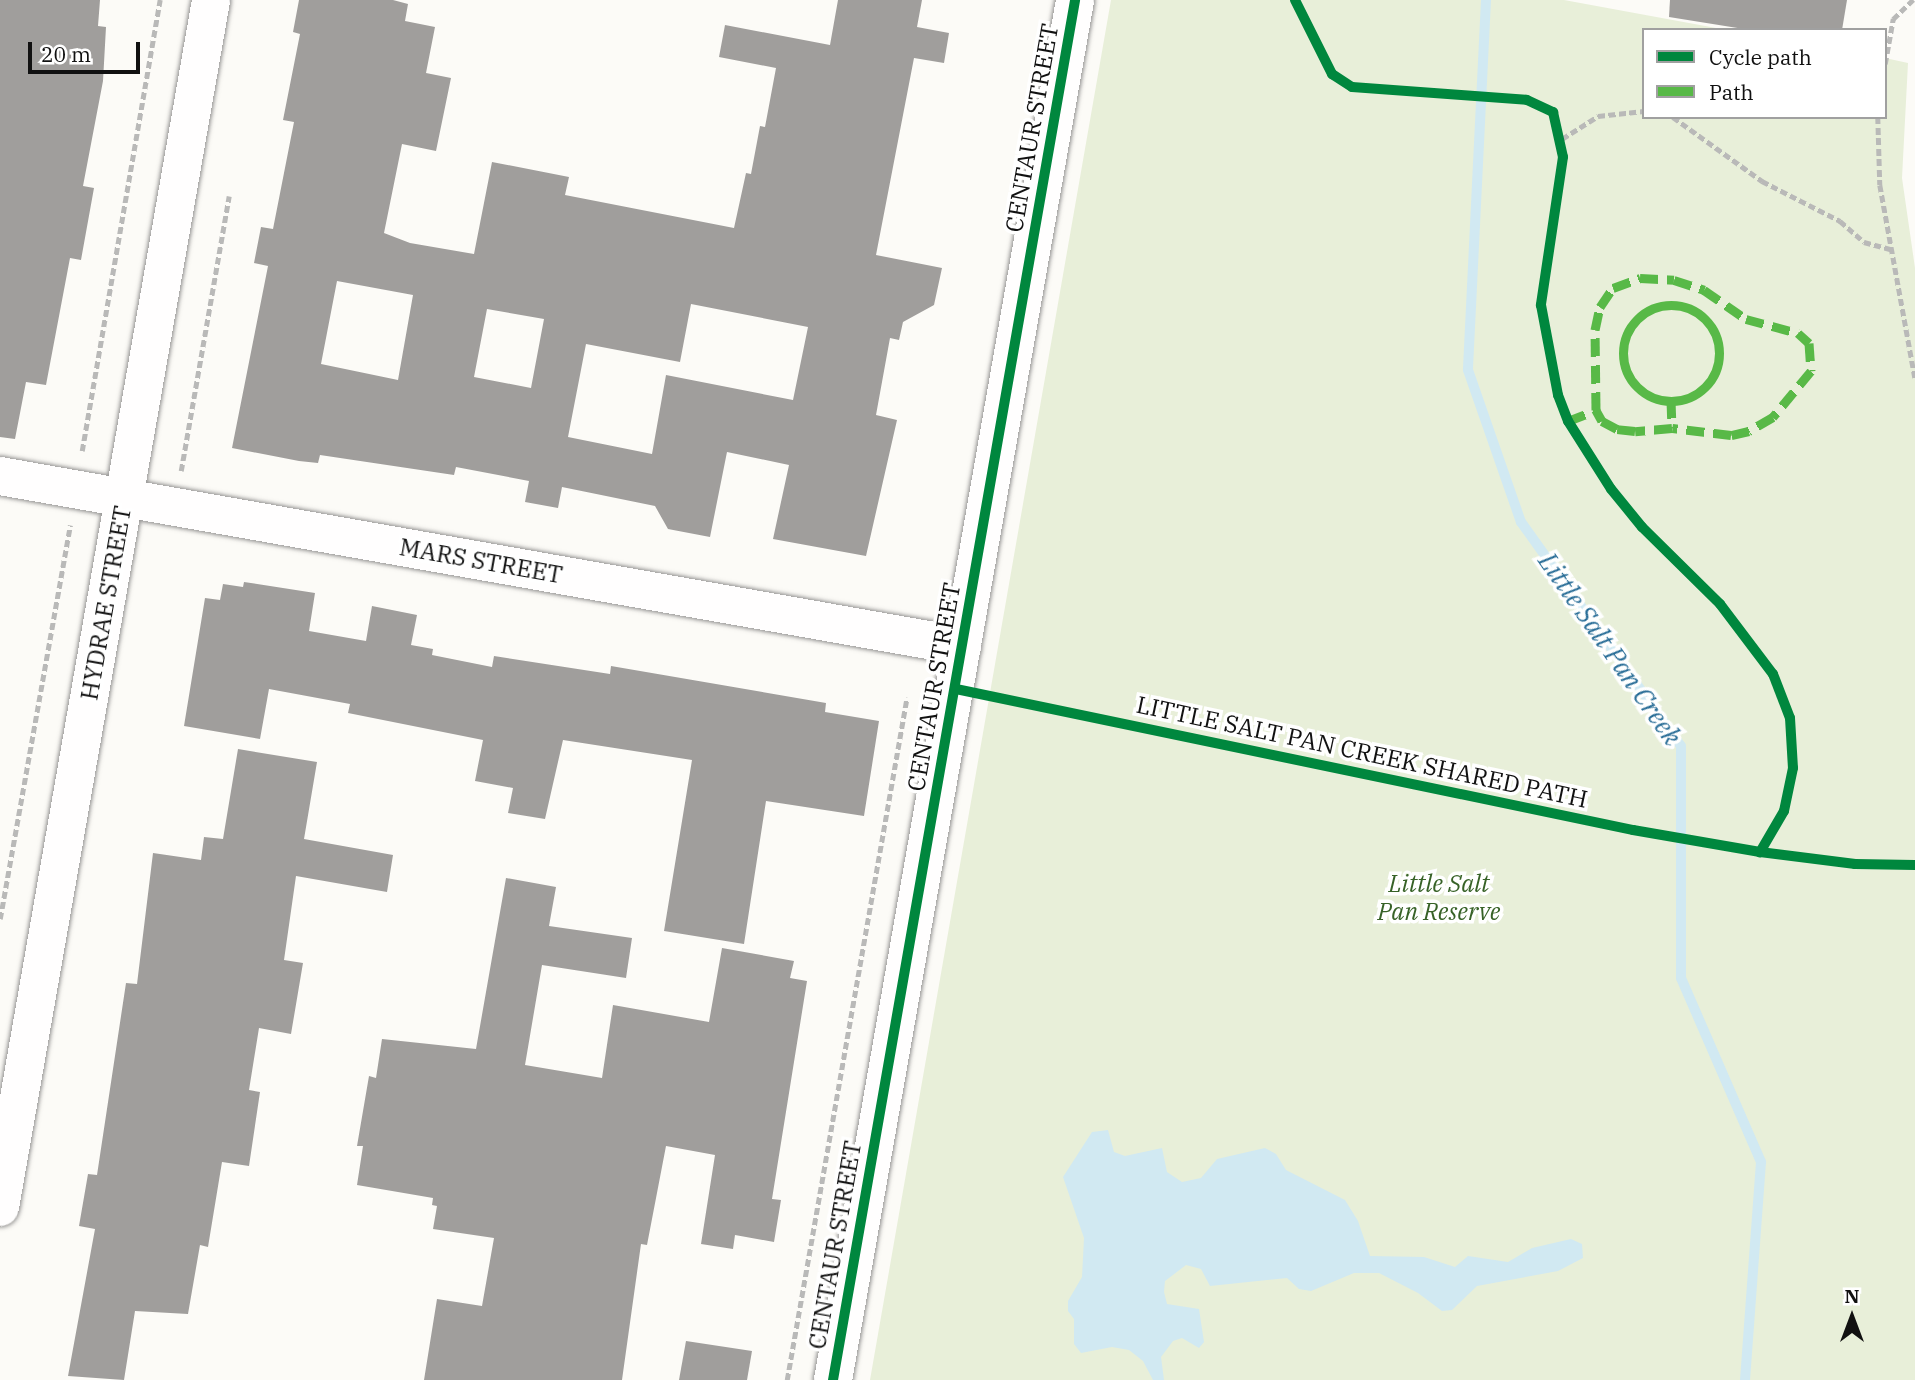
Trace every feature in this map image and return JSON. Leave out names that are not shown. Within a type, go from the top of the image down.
[{"type":"street","name":"HYDRAE STREET","points":[[0,1207],[211,0]]},
{"type":"street","name":"CENTAUR STREET","points":[[833,1380],[1076,0]]},
{"type":"street","name":"MARS STREET","points":[[0,476],[962,646]]},
{"type":"path","points":[[1887,53],[1893,19],[1913,0]]},
{"type":"path","points":[[1563,157],[1561,134],[1598,117],[1642,111]]},
{"type":"path","points":[[1676,119],[1762,181],[1840,221],[1864,242],[1891,249]]},
{"type":"path","points":[[1878,119],[1876,150],[1915,379]]},
{"type":"path","points":[[172,506],[229,196]]},
{"type":"path","points":[[787,1380],[907,697]]},
{"type":"green space","name":"Little Salt Pan Reserve","points":[[1111,0],[1564,0],[1716,28],[1642,28],[1642,119],[1887,119],[1887,58],[1908,63],[1902,178],[1915,268],[1915,1380],[870,1380]]},
{"type":"water","points":[[1108,1130],[1114,1152],[1125,1156],[1162,1148],[1167,1172],[1182,1182],[1201,1178],[1217,1159],[1265,1148],[1276,1154],[1286,1170],[1345,1200],[1358,1221],[1370,1256],[1424,1257],[1455,1267],[1468,1256],[1508,1262],[1532,1248],[1571,1239],[1582,1244],[1583,1258],[1558,1271],[1477,1286],[1452,1310],[1442,1311],[1418,1293],[1379,1273],[1354,1273],[1311,1291],[1299,1289],[1287,1278],[1210,1286],[1201,1269],[1186,1265],[1165,1281],[1164,1292],[1167,1304],[1199,1309],[1204,1342],[1199,1348],[1182,1338],[1173,1341],[1161,1357],[1164,1380],[1153,1380],[1143,1361],[1129,1350],[1112,1347],[1081,1353],[1074,1344],[1074,1319],[1068,1311],[1068,1301],[1082,1277],[1084,1238],[1063,1177],[1092,1132]]},
{"type":"building","points":[[0,0],[100,0],[98,26],[106,27],[103,81],[83,186],[94,188],[81,260],[70,258],[46,385],[26,382],[15,439],[0,437]]},
{"type":"building","points":[[299,0],[393,0],[408,4],[405,21],[435,27],[426,73],[451,78],[436,151],[402,144],[384,233],[410,243],[474,254],[492,162],[569,177],[565,195],[734,228],[746,173],[751,174],[760,126],[765,127],[776,68],[719,57],[725,25],[830,45],[838,0],[922,0],[917,27],[949,33],[944,63],[914,58],[876,255],[942,268],[934,305],[903,322],[899,340],[890,338],[876,415],[897,420],[866,556],[773,539],[789,465],[727,452],[710,537],[668,529],[655,506],[562,487],[558,508],[525,502],[529,481],[456,467],[454,475],[320,455],[318,463],[299,461],[232,448],[268,266],[254,263],[261,227],[273,229],[294,122],[283,120],[300,34],[293,32]],"holes":[[[337,281],[413,295],[398,380],[321,364]],[[691,304],[808,327],[793,400],[666,375],[652,454],[568,437],[586,344],[680,362]],[[487,309],[544,319],[531,388],[474,377]]]},
{"type":"building","points":[[1670,0],[1847,0],[1842,28],[1738,28],[1669,17]]},
{"type":"building","points":[[244,582],[315,593],[309,631],[366,641],[372,606],[417,615],[411,645],[433,649],[432,655],[492,667],[494,656],[610,674],[611,666],[826,703],[825,712],[879,721],[864,816],[766,801],[744,944],[664,931],[692,760],[563,740],[545,819],[508,813],[513,788],[475,781],[483,740],[348,713],[350,704],[269,689],[260,739],[184,726],[205,598],[220,600],[223,584],[243,587]]},
{"type":"building","points":[[238,749],[317,762],[304,839],[393,855],[387,892],[296,876],[284,960],[303,963],[291,1034],[259,1028],[249,1090],[260,1092],[249,1166],[222,1162],[208,1247],[200,1245],[188,1314],[135,1311],[124,1380],[68,1376],[95,1229],[79,1226],[88,1174],[97,1175],[126,983],[137,984],[153,853],[201,860],[204,837],[223,839]]},
{"type":"building","points":[[506,878],[556,887],[549,926],[632,938],[626,978],[542,965],[525,1065],[602,1078],[613,1005],[709,1022],[722,948],[794,961],[790,978],[807,981],[772,1199],[781,1200],[774,1242],[735,1235],[733,1249],[701,1244],[715,1155],[666,1146],[647,1245],[641,1244],[622,1380],[424,1380],[437,1299],[482,1306],[494,1238],[433,1229],[437,1206],[432,1205],[433,1198],[357,1185],[363,1146],[357,1146],[369,1076],[376,1078],[382,1039],[476,1049]]},
{"type":"building","points":[[686,1341],[752,1351],[747,1380],[679,1380]]},
{"type":"waterway","name":"Little Salt Pan Creek","points":[[1486,0],[1468,370],[1521,522],[1681,746],[1681,978],[1761,1162],[1745,1380]]},
{"type":"marked path","points":[[1640,278],[1674,280],[1704,290],[1746,319],[1798,333],[1809,343],[1811,371],[1773,417],[1749,431],[1731,435],[1672,428],[1635,431],[1617,429],[1602,421],[1596,410],[1595,330],[1600,307],[1613,288],[1640,278]]},
{"type":"marked path","points":[[1671,305],[1689,309],[1705,319],[1715,335],[1719,353],[1715,371],[1705,387],[1689,397],[1671,401],[1653,397],[1637,387],[1627,371],[1623,353],[1627,335],[1637,319],[1653,309],[1671,305]]},
{"type":"marked path","points":[[1671,400],[1672,428]]},
{"type":"marked path","points":[[1568,421],[1596,410]]},
{"type":"cycle path","points":[[833,1380],[1075,0]]},
{"type":"cycle path","points":[[1295,0],[1332,74],[1352,87],[1527,100],[1553,112],[1563,157],[1541,305],[1558,395],[1568,421],[1611,489],[1642,527],[1720,604],[1773,674],[1790,718],[1793,768],[1784,811],[1760,852]]},
{"type":"cycle path","name":"LITTLE SALT PAN CREEK SHARED PATH","points":[[956,689],[1633,830],[1760,852],[1855,864],[1915,865]]}]
